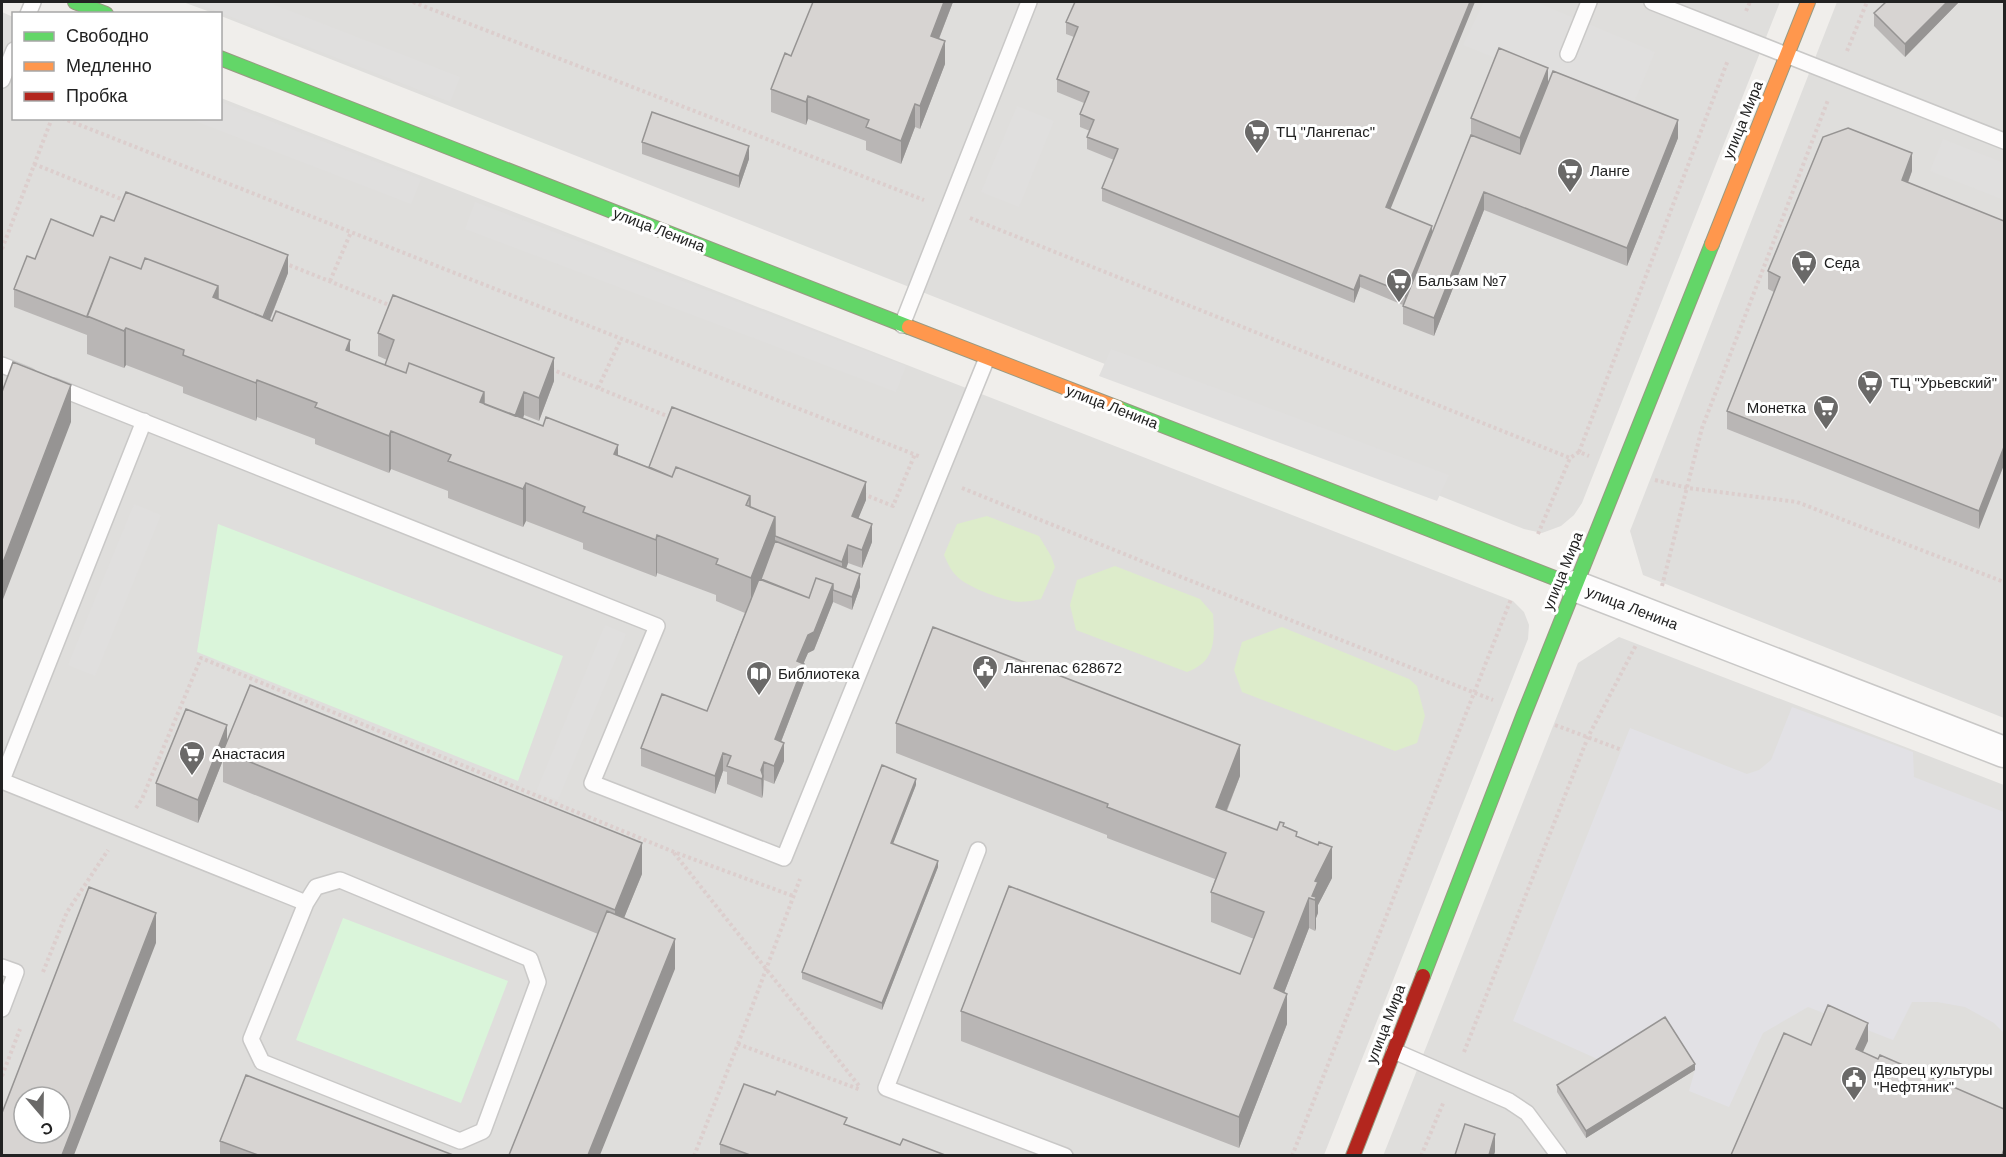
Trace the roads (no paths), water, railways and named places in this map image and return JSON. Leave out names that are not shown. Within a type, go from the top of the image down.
[{"type":"street","points":[[75,2],[101,12]]},
{"type":"street","name":"улица Мира","points":[[1353,1155],[1524,714],[1808,2]]},
{"type":"street","name":"улица Ленина","points":[[222,59],[2004,752]]},
{"type":"lane","points":[[902,325],[1029,2]]},
{"type":"lane","points":[[1568,54],[1589,2]]},
{"type":"lane","points":[[1652,2],[2004,141]]},
{"type":"lane","points":[[2,80],[12,55]]},
{"type":"lane","points":[[2,365],[657,626],[592,783],[784,858],[987,358]]},
{"type":"lane","points":[[144,421],[2,780],[306,903]]},
{"type":"lane","points":[[978,850],[886,1088],[1065,1155]]},
{"type":"lane","points":[[340,880],[530,959],[538,982],[483,1131],[460,1141],[262,1062],[250,1039],[306,903],[316,886],[340,880]]},
{"type":"lane","points":[[2,967],[16,972],[2,1009]]},
{"type":"lane","points":[[1394,1051],[1509,1101],[1527,1113],[1559,1155]]},
{"type":"place","name":"ТЦ \"Лангепас\"","points":[[1257,155]]},
{"type":"place","name":"Ланге","points":[[1570,194]]},
{"type":"place","name":"Седа","points":[[1804,286]]},
{"type":"place","name":"Бальзам №7","points":[[1399,304]]},
{"type":"place","name":"ТЦ \"Урьевский\"","points":[[1870,406]]},
{"type":"place","name":"Монетка","points":[[1826,431]]},
{"type":"place","name":"Лангепас 628672","points":[[985,691]]},
{"type":"place","name":"Библиотека","points":[[759,697]]},
{"type":"place","name":"Анастасия","points":[[192,777]]},
{"type":"place","name":"Дворец культуры \"Нефтяник\"","points":[[1854,1102]]}]
